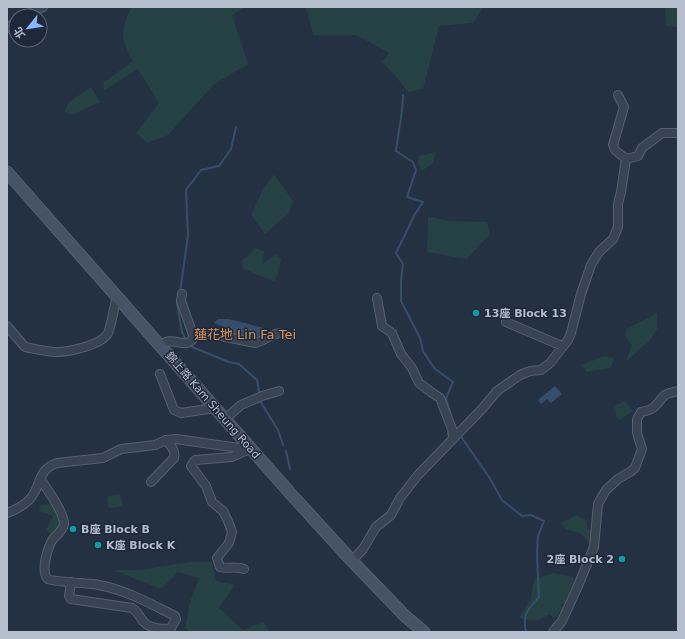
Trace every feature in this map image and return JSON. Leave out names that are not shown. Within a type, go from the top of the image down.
[{"type":"main road","name":"錦上路 Kam Sheung Road","points":[[7,172],[225,419],[248,450],[405,616],[424,632]]},
{"type":"street","points":[[618,95],[624,107],[613,146],[615,150],[626,159]]},
{"type":"street","points":[[626,159],[638,156],[642,148],[662,133],[678,133]]},
{"type":"street","points":[[352,561],[363,549],[376,527],[391,515],[400,498],[418,475],[497,391],[520,375],[530,371],[541,370],[550,363],[562,346],[571,332],[581,294],[592,265],[599,252],[613,239],[618,227],[618,204],[626,159]]},
{"type":"street","points":[[182,294],[181,301],[192,333],[195,335]]},
{"type":"street","points":[[7,326],[25,347],[56,352],[73,350],[96,343],[102,340],[107,334],[116,296]]},
{"type":"street","points":[[377,298],[382,326],[392,333],[401,354],[412,368],[419,383],[440,398],[452,429],[456,435]]},
{"type":"street","points":[[506,322],[562,346]]},
{"type":"street","points":[[195,335],[207,333],[255,343],[262,342],[272,335],[280,332],[286,334]]},
{"type":"street","points":[[160,345],[168,341],[188,343],[193,340],[195,335]]},
{"type":"street","points":[[160,374],[174,410],[181,413],[215,408]]},
{"type":"street","points":[[225,419],[242,405],[279,390]]},
{"type":"street","points":[[553,632],[562,621],[594,547],[598,504],[606,490],[618,478],[635,468],[642,449],[638,432],[638,419],[641,412],[650,410],[659,403],[666,394],[678,391]]},
{"type":"street","points":[[7,513],[20,507],[29,500],[45,470],[50,465],[57,463],[103,458],[120,449],[155,445],[166,440],[176,439],[248,450]]},
{"type":"street","points":[[151,482],[174,458],[174,450],[166,440]]},
{"type":"street","points":[[244,569],[225,569],[220,567],[218,564],[217,558],[229,543],[232,532],[223,511],[212,502],[206,486],[192,466],[195,460],[232,457],[248,450]]},
{"type":"street","points":[[40,479],[61,514],[64,522],[64,527],[52,539],[44,566],[44,574],[48,579],[52,581],[71,582],[98,585],[117,589],[175,616],[176,619],[171,628],[166,629],[147,625],[138,612],[132,608],[71,599],[69,596],[71,582]]},
{"type":"green space","points":[[132,7],[245,7],[232,15],[248,64],[214,84],[168,135],[147,143],[136,133],[159,103],[138,69],[104,90],[103,83],[133,61],[126,46],[123,34],[125,22]]},
{"type":"green space","points":[[306,7],[484,7],[473,23],[439,26],[423,89],[408,92],[382,62],[389,53],[356,35],[313,35]]},
{"type":"green space","points":[[665,7],[678,7],[678,27],[666,26]]},
{"type":"green space","points":[[91,87],[100,102],[72,115],[64,111],[69,102]]},
{"type":"green space","points":[[435,152],[433,163],[422,171],[418,164],[419,156]]},
{"type":"green space","points":[[274,174],[293,201],[289,213],[265,234],[251,215],[262,191]]},
{"type":"green space","points":[[428,216],[448,221],[487,222],[490,234],[467,259],[427,252]]},
{"type":"green space","points":[[255,248],[264,251],[262,264],[276,254],[281,260],[275,282],[244,269],[242,261]]},
{"type":"green space","points":[[657,313],[657,329],[650,340],[628,360],[626,360],[632,345],[625,336],[626,329]]},
{"type":"green space","points":[[604,356],[615,358],[610,368],[586,372],[582,365]]},
{"type":"green space","points":[[625,401],[633,411],[620,420],[616,417],[615,406]]},
{"type":"green space","points":[[120,494],[123,506],[109,508],[107,500],[108,496]]},
{"type":"green space","points":[[40,505],[55,505],[60,516],[61,528],[52,535],[46,530],[53,516],[39,511]]},
{"type":"green space","points":[[576,515],[587,520],[587,528],[597,536],[590,543],[580,533],[566,529],[561,523]]},
{"type":"green space","points":[[190,562],[212,562],[216,581],[235,585],[219,608],[243,630],[264,622],[269,632],[189,632],[185,628],[190,602],[199,578],[178,572],[161,589],[113,570],[141,570]]},
{"type":"green space","points":[[554,573],[573,577],[576,602],[561,604],[562,610],[554,619],[550,614],[537,621],[519,618],[531,599],[534,579]]},
{"type":"water","points":[[218,319],[229,319],[264,328],[263,338],[256,341],[226,336],[226,330],[224,327],[214,323]]},
{"type":"water","points":[[555,386],[562,394],[551,403],[547,399],[541,404],[538,400]]},
{"type":"waterway","points":[[403,95],[396,151],[413,162],[416,170],[407,197],[423,202],[415,214],[396,253],[403,264],[401,301],[420,338],[423,351],[434,368],[453,382],[446,398],[452,419]]},
{"type":"waterway","points":[[180,292],[188,236],[186,190],[201,170],[219,166],[231,149],[236,127]]},
{"type":"waterway","points":[[178,300],[177,303],[182,332],[186,340]]},
{"type":"waterway","points":[[192,347],[229,362],[239,364],[257,380],[259,392]]},
{"type":"waterway","points":[[260,401],[278,430],[283,445]]},
{"type":"waterway","points":[[460,435],[489,477],[502,500],[522,516],[531,515],[544,521],[538,536],[537,555],[539,597],[525,616],[526,632]]},
{"type":"waterway","points":[[286,451],[290,469]]},
{"type":"place","name":"13座 Block 13","points":[[476,313]]},
{"type":"place","name":"B座 Block B","points":[[73,529]]},
{"type":"place","name":"K座 Block K","points":[[98,545]]},
{"type":"place","name":"2座 Block 2","points":[[622,559]]},
{"type":"district","name":"蓮花地 Lin Fa Tei","points":[[245,334]]}]
